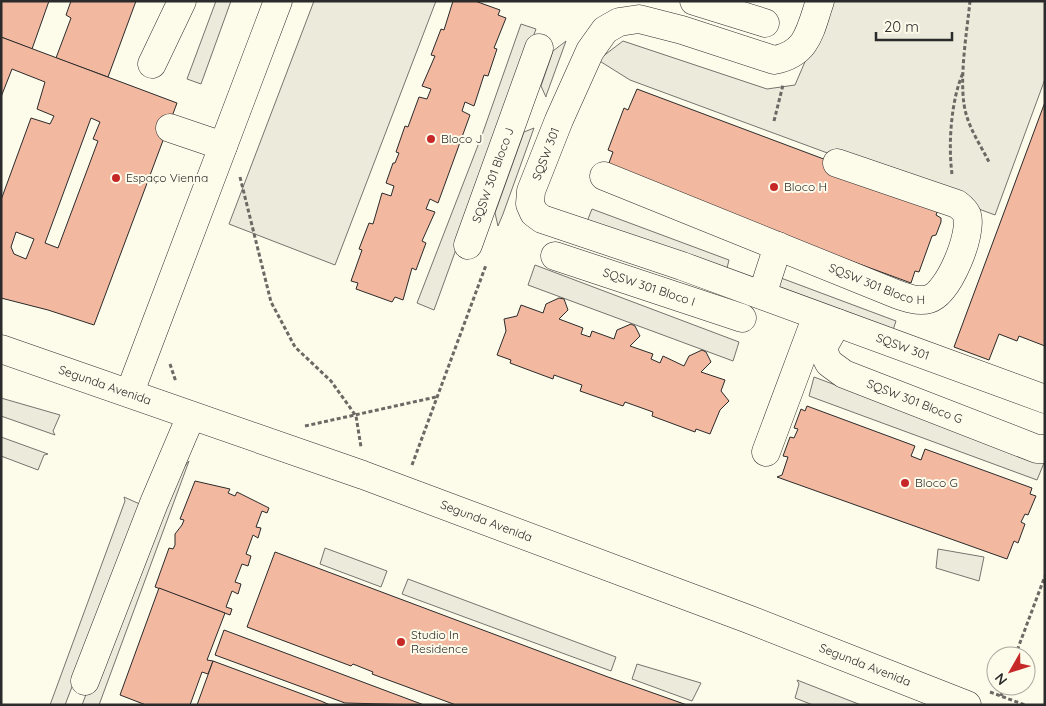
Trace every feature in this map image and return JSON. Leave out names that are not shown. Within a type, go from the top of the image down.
[{"type":"street","points":[[152,64],[182,1]]},
{"type":"street","points":[[130,392],[278,1]]},
{"type":"street","points":[[789,57],[798,50],[808,35],[820,1]]},
{"type":"street","points":[[682,30],[698,3],[764,23]]},
{"type":"street","name":"SQSW 301","points":[[789,57],[774,60],[682,30],[639,19],[619,22],[605,30],[590,51],[559,120],[531,191],[530,204],[534,212],[542,219],[682,266],[1045,399]]},
{"type":"street","name":"SQSW 301 Bloco J","points":[[477,254],[518,107],[539,48]]},
{"type":"street","points":[[518,107],[559,120]]},
{"type":"street","points":[[170,128],[223,146]]},
{"type":"street","points":[[837,163],[957,204]]},
{"type":"street","name":"SQSW 301 Bloco H","points":[[604,176],[913,300],[931,298],[941,291],[950,280],[968,225],[967,214],[957,204]]},
{"type":"street","points":[[762,295],[778,246]]},
{"type":"street","name":"SQSW 301 Bloco I","points":[[555,256],[742,318]]},
{"type":"street","points":[[671,295],[682,266]]},
{"type":"street","points":[[766,452],[827,319]]},
{"type":"street","name":"SQSW 301 Bloco G","points":[[827,319],[822,349],[829,363],[844,374],[1037,449],[1045,449]]},
{"type":"street","name":"Segunda Avenida","points":[[1,349],[130,392],[191,416],[363,475],[739,615],[975,697]]},
{"type":"street","points":[[84,681],[154,503],[191,416]]},
{"type":"path","points":[[970,1],[964,72],[967,118],[989,162]]},
{"type":"path","points":[[774,121],[789,57]]},
{"type":"path","points":[[957,204],[949,152],[957,86],[964,72]]},
{"type":"path","points":[[223,146],[239,176],[271,302],[295,347],[331,381],[356,416],[363,475]]},
{"type":"path","points":[[410,468],[436,397],[477,254]]},
{"type":"path","points":[[169,357],[171,370],[179,386]]},
{"type":"path","points":[[298,428],[436,397]]},
{"type":"path","points":[[1020,646],[1045,576]]},
{"type":"path","points":[[975,697],[1001,696],[1025,705]]},
{"type":"shaded area","points":[[216,1],[231,1],[201,84],[187,79]]},
{"type":"shaded area","points":[[314,1],[436,1],[335,265],[229,224]]},
{"type":"shaded area","points":[[831,1],[1045,1],[1045,79],[995,215],[630,80],[598,60],[623,41],[767,89],[795,85]]},
{"type":"shaded area","points":[[521,24],[536,29],[434,310],[417,303],[482,135]]},
{"type":"shaded area","points":[[566,41],[546,97],[541,86],[553,51]]},
{"type":"shaded area","points":[[534,128],[498,226],[495,213],[524,132]]},
{"type":"shaded area","points":[[592,209],[729,260],[726,272],[586,224]]},
{"type":"shaded area","points":[[535,265],[739,342],[733,361],[528,285]]},
{"type":"shaded area","points":[[781,278],[896,321],[891,336],[775,294]]},
{"type":"shaded area","points":[[814,377],[1044,463],[1037,480],[809,396]]},
{"type":"shaded area","points":[[1,398],[60,415],[53,431],[55,435],[1,416]]},
{"type":"shaded area","points":[[1,437],[48,454],[44,455],[38,470],[1,456]]},
{"type":"shaded area","points":[[189,461],[99,705],[82,705],[160,497]]},
{"type":"shaded area","points":[[124,497],[142,505],[65,705],[50,705],[125,501]]},
{"type":"shaded area","points":[[325,548],[387,571],[381,587],[320,564]]},
{"type":"shaded area","points":[[938,549],[984,557],[979,581],[936,568]]},
{"type":"shaded area","points":[[408,579],[616,657],[611,671],[402,594]]},
{"type":"shaded area","points":[[637,664],[701,683],[692,701],[632,679]]},
{"type":"shaded area","points":[[797,680],[861,705],[813,705],[795,698],[799,684]]},
{"type":"building","points":[[1,1],[49,1],[32,49],[1,37]]},
{"type":"building","points":[[71,1],[136,1],[108,77],[56,58],[71,18],[66,15]]},
{"type":"building","name":"Bloco J","points":[[453,1],[475,1],[500,10],[498,15],[506,18],[494,48],[497,49],[488,76],[484,75],[474,106],[465,102],[462,111],[470,115],[438,203],[430,199],[426,209],[435,212],[422,241],[426,243],[416,270],[412,268],[403,300],[395,297],[392,302],[356,289],[358,283],[351,281],[362,250],[359,249],[369,223],[373,224],[382,193],[391,196],[394,186],[386,183],[393,163],[395,163],[399,153],[396,152],[405,126],[408,127],[419,97],[427,99],[431,89],[422,86],[435,56],[431,55],[441,29],[444,30]]},
{"type":"building","name":"Espaço Vienna","points":[[1,37],[177,103],[94,325],[48,310],[1,298],[1,200],[31,118],[50,124],[54,116],[37,109],[45,82],[12,69],[1,97]],"holes":[[[91,118],[100,122],[93,139],[98,141],[58,248],[45,243]],[[16,232],[34,239],[26,259],[14,254],[11,247]]]},
{"type":"building","name":"Bloco H","points":[[637,89],[941,203],[936,215],[941,218],[941,222],[936,235],[932,236],[919,272],[915,271],[911,283],[606,171],[613,152],[608,150],[624,108],[628,110]]},
{"type":"building","points":[[1045,102],[1045,346],[1019,336],[1017,341],[999,334],[989,360],[954,347]]},
{"type":"building","points":[[559,298],[564,299],[568,310],[559,319],[583,328],[581,334],[590,337],[592,331],[614,339],[617,330],[631,324],[635,326],[640,336],[630,346],[653,354],[651,359],[660,363],[663,356],[684,366],[689,356],[702,350],[706,352],[711,362],[701,372],[725,380],[721,391],[729,401],[720,410],[710,434],[696,429],[695,432],[652,416],[653,412],[625,402],[623,406],[580,391],[582,385],[554,375],[553,379],[510,363],[511,360],[497,355],[506,331],[504,319],[517,316],[521,305],[543,313],[546,304]]},
{"type":"building","name":"Bloco G","points":[[807,406],[915,446],[911,456],[921,460],[925,449],[1032,488],[1030,494],[1036,496],[1028,515],[1025,514],[1021,522],[1025,524],[1018,543],[1014,541],[1007,559],[777,477],[782,475],[788,457],[783,456],[790,437],[794,438],[798,429],[794,428],[801,409],[805,411]]},
{"type":"building","points":[[195,481],[230,489],[228,493],[235,496],[237,492],[269,508],[267,513],[262,511],[256,527],[261,528],[258,538],[253,535],[246,554],[251,556],[248,566],[242,564],[235,582],[241,584],[238,594],[232,591],[226,607],[232,609],[230,615],[155,587],[169,548],[173,549],[175,545],[175,534],[184,520],[180,519]]},
{"type":"building","name":"Studio In Residence","points":[[275,552],[687,705],[456,705],[372,674],[373,672],[353,664],[351,666],[247,627]]},
{"type":"building","points":[[159,588],[225,613],[207,660],[213,661],[208,674],[202,672],[190,705],[146,705],[120,695]]},
{"type":"building","points":[[224,630],[424,705],[345,703],[215,655]]},
{"type":"building","points":[[213,661],[321,701],[330,705],[197,705]]},
{"type":"place","name":"Bloco J","points":[[431,139]]},
{"type":"place","name":"Espaço Vienna","points":[[116,178]]},
{"type":"place","name":"Bloco H","points":[[774,187]]},
{"type":"place","name":"Bloco G","points":[[905,483]]},
{"type":"place","name":"Studio In Residence","points":[[401,642]]}]
